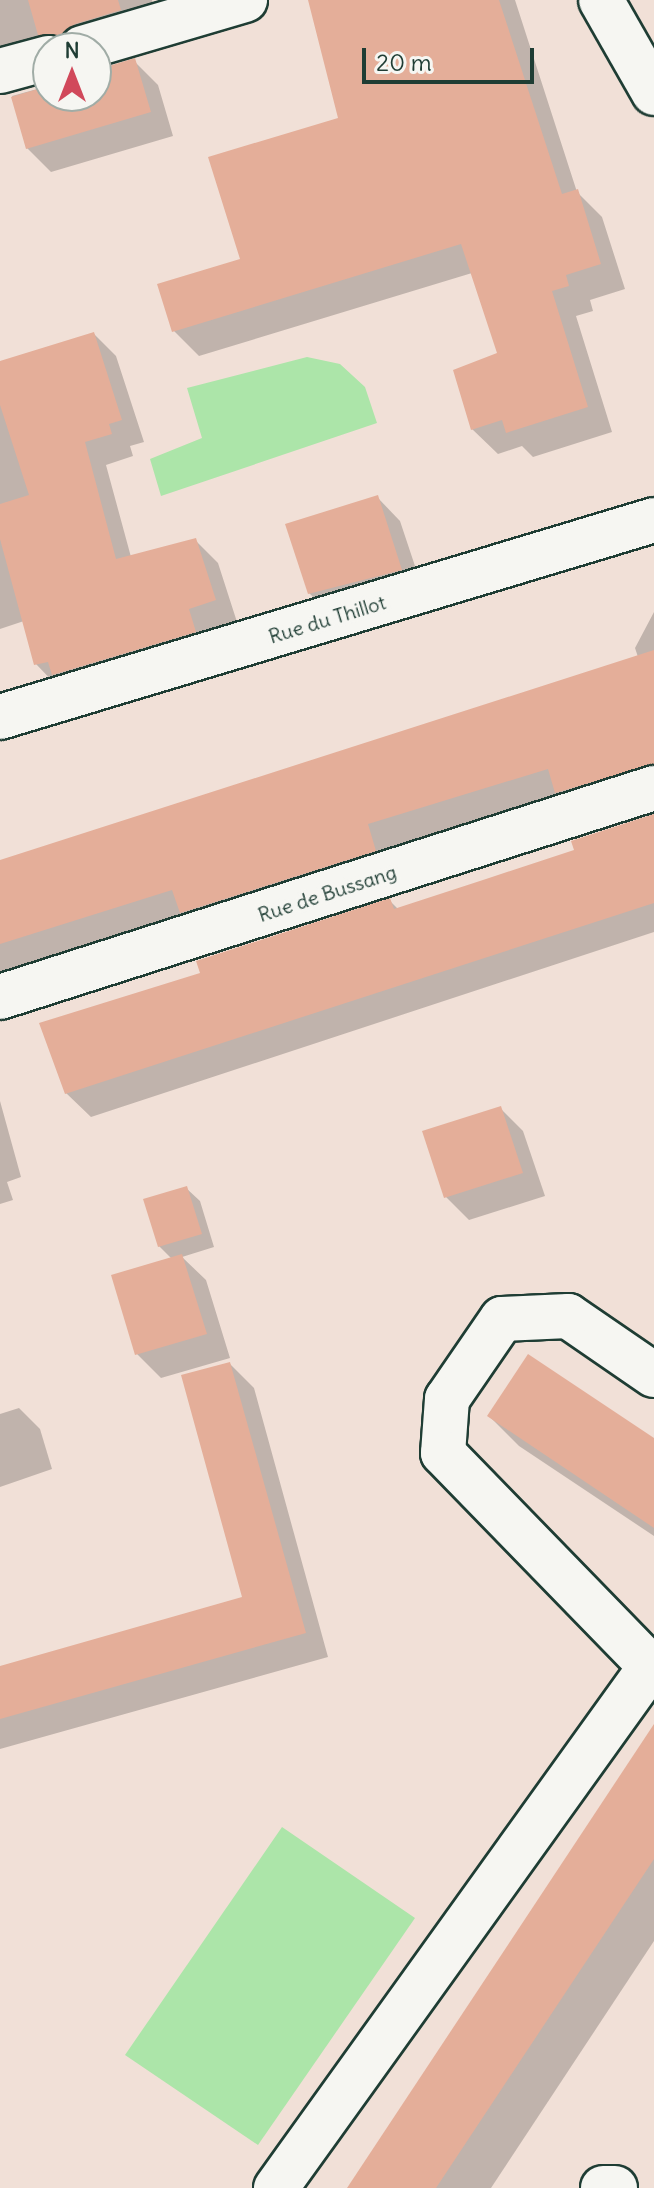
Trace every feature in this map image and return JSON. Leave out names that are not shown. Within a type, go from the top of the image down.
[{"type":"street","points":[[112,39],[245,0]]},
{"type":"street","points":[[601,0],[654,93]]},
{"type":"street","points":[[0,71],[32,62]]},
{"type":"street","name":"Rue du Thillot","points":[[0,717],[654,520]]},
{"type":"street","name":"Rue de Bussang","points":[[0,997],[654,788]]},
{"type":"street","points":[[276,2188],[652,1668],[443,1453],[447,1399],[502,1319],[568,1316],[654,1375]]},
{"type":"street","points":[[603,2188],[615,2188]]},
{"type":"green space","points":[[307,357],[340,364],[365,387],[377,423],[161,496],[150,459],[202,438],[187,388]]},
{"type":"green space","points":[[282,1827],[415,1918],[258,2145],[125,2055]]},
{"type":"building","points":[[28,0],[118,0],[121,10],[75,24],[66,32],[37,32]]},
{"type":"building","points":[[308,0],[499,0],[562,194],[578,189],[601,264],[566,275],[569,286],[552,291],[588,407],[506,433],[502,420],[471,430],[453,370],[497,353],[461,244],[172,332],[157,284],[240,259],[208,157],[338,118]]},
{"type":"building","points":[[135,58],[151,112],[26,149],[11,97],[32,91],[32,112],[112,112],[112,65]]},
{"type":"building","points":[[94,332],[122,420],[109,424],[112,434],[85,442],[116,559],[196,538],[216,600],[189,609],[196,632],[52,675],[48,662],[34,665],[0,539],[0,504],[29,495],[0,405],[0,361]]},
{"type":"building","points":[[378,495],[402,570],[308,594],[285,524]]},
{"type":"building","points":[[654,650],[654,764],[555,793],[548,769],[368,824],[376,851],[180,913],[172,890],[0,944],[0,860]]},
{"type":"building","points":[[654,814],[654,903],[65,1094],[39,1023],[200,973],[196,961],[390,898],[394,909],[574,850],[571,841]]},
{"type":"building","points":[[501,1106],[523,1173],[444,1198],[422,1131]]},
{"type":"building","points":[[187,1186],[202,1234],[158,1247],[143,1199]]},
{"type":"building","points":[[182,1254],[207,1334],[135,1355],[111,1275]]},
{"type":"building","points":[[528,1354],[654,1438],[654,1528],[487,1416]]},
{"type":"building","points":[[230,1362],[306,1633],[0,1719],[0,1666],[242,1597],[181,1375]]},
{"type":"building","points":[[654,1724],[654,1859],[436,2188],[347,2188]]}]
